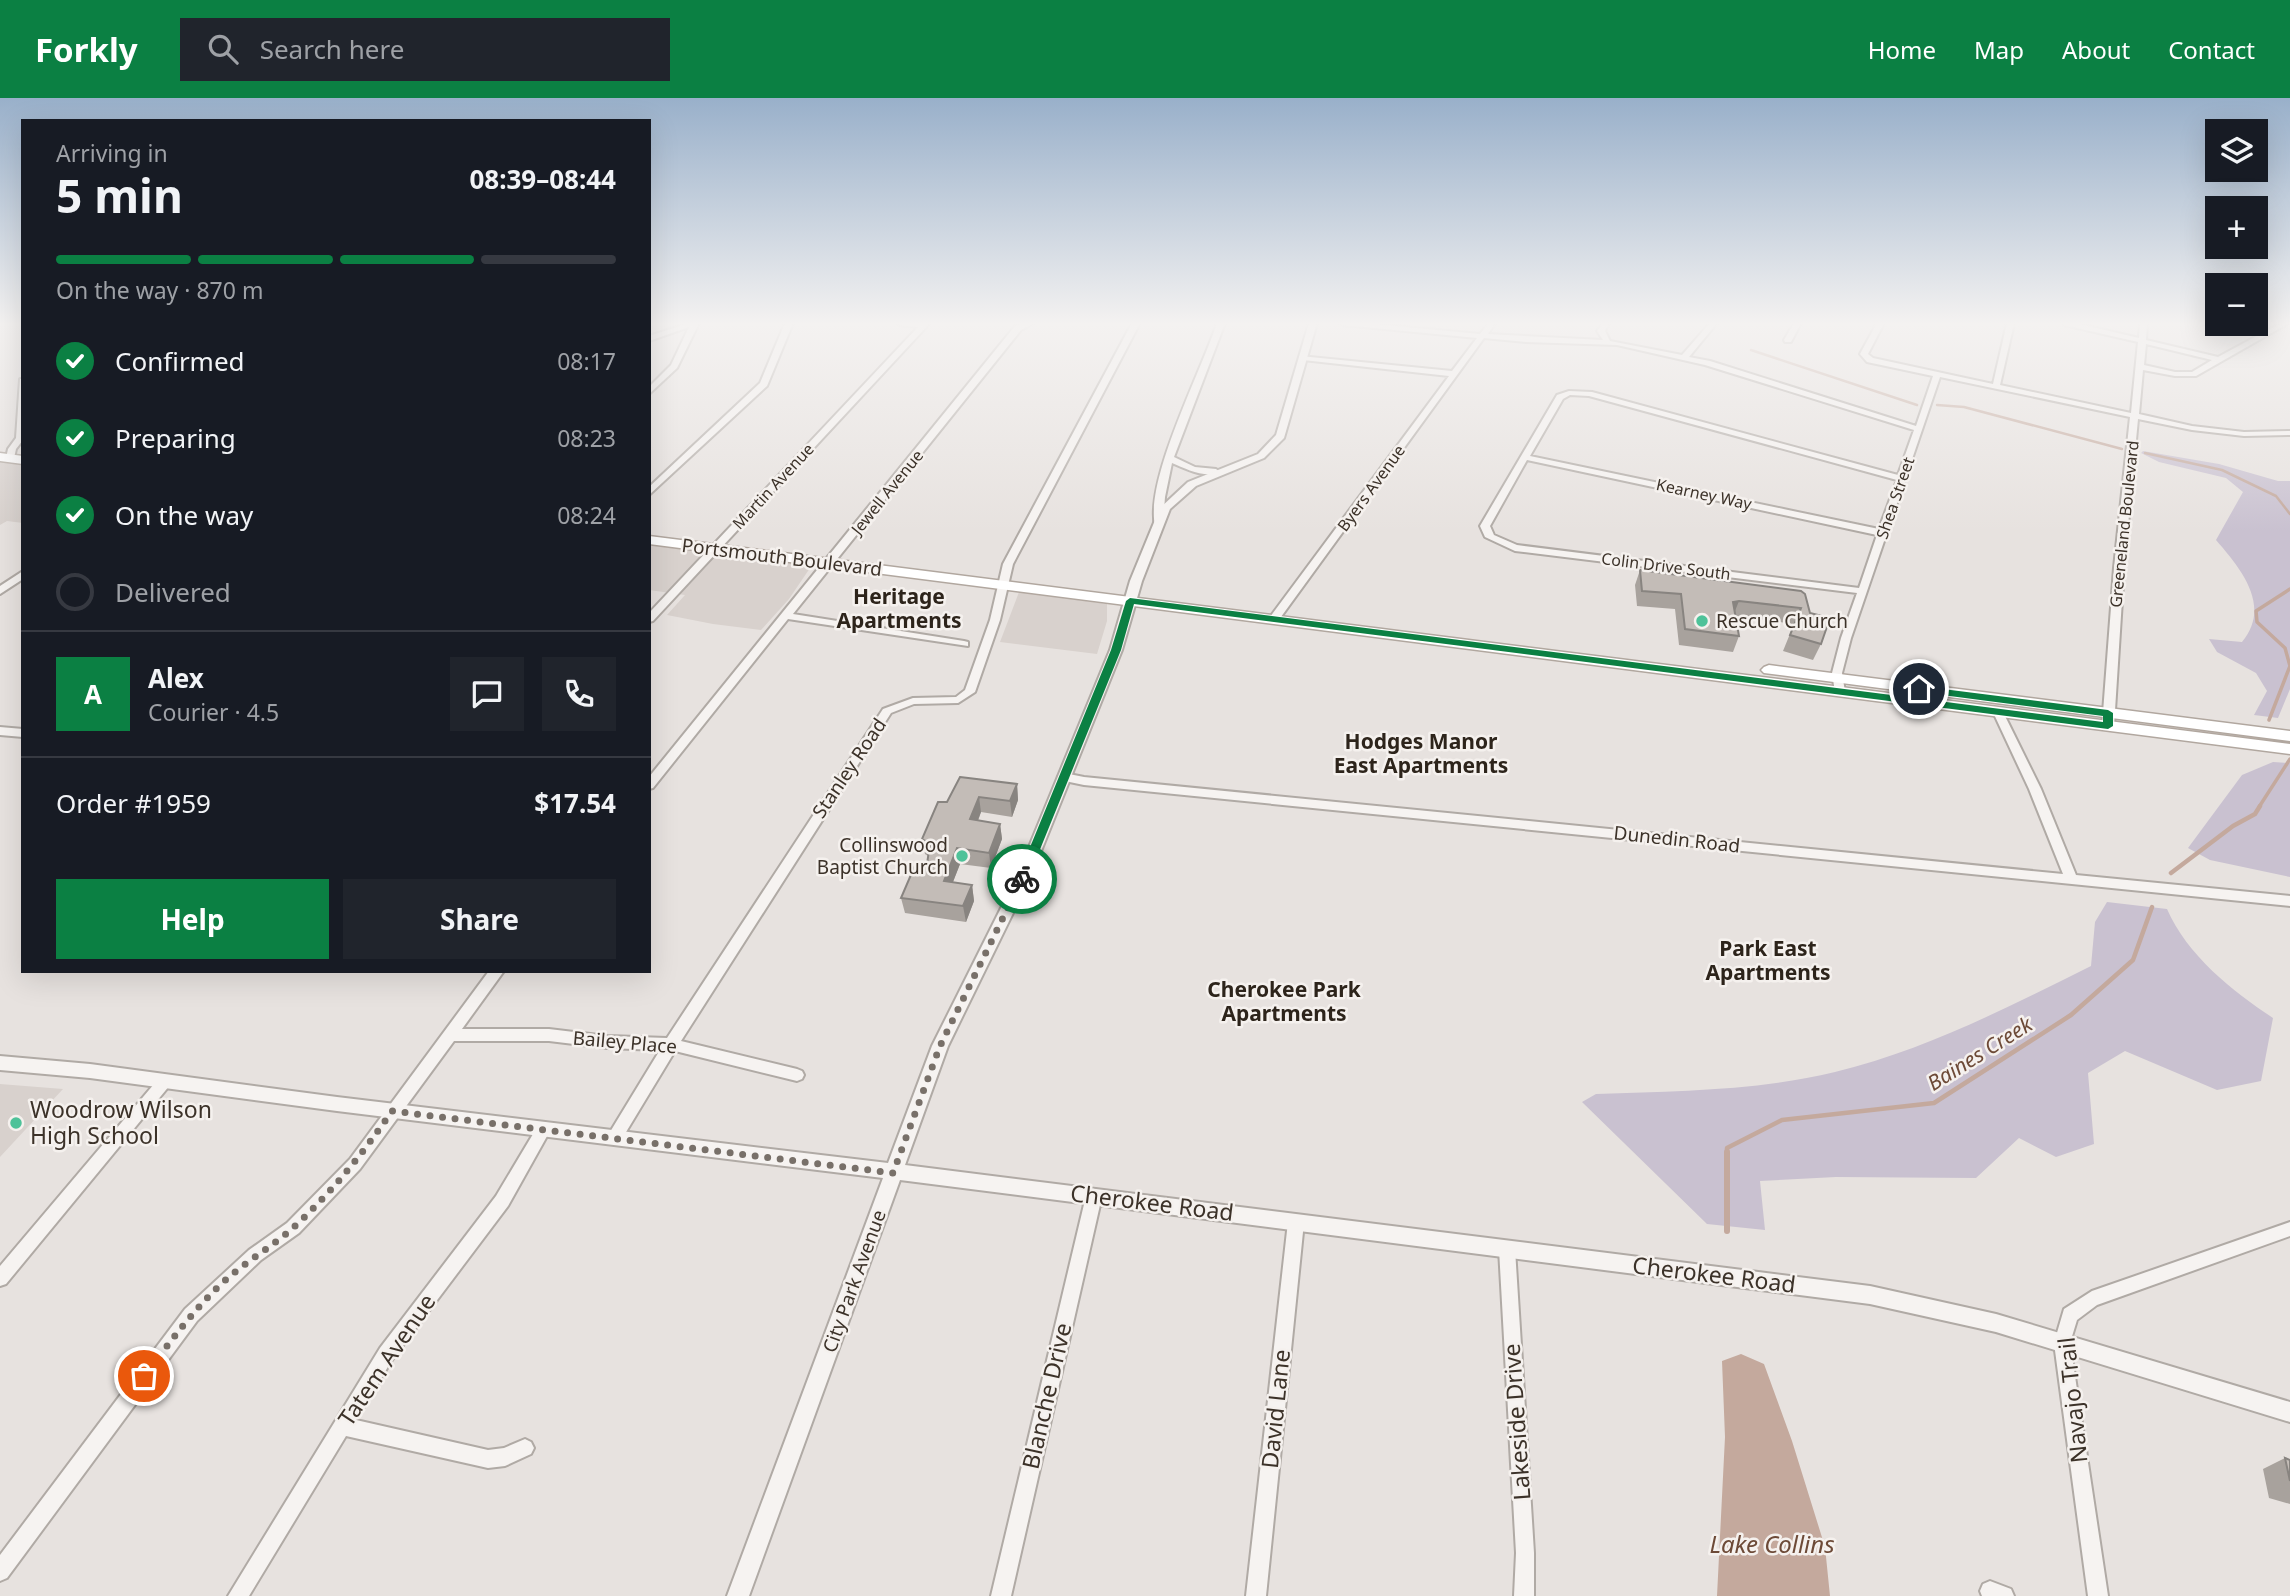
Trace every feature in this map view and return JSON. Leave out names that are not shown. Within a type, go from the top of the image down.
[{"type":"main road","name":"Portsmouth Boulevard","points":[[651,529],[718,543],[832,558],[2108,719],[2290,749]]},
{"type":"main road","name":"Portsmouth Boulevard","points":[[651,540],[718,543]]},
{"type":"main road","name":"Portsmouth Boulevard","points":[[1839,685],[1997,712],[2290,736]]},
{"type":"street","points":[[651,490],[755,393]]},
{"type":"street","name":"Martin Avenue","points":[[651,617],[860,393]]},
{"type":"street","name":"Jewell Avenue","points":[[651,783],[966,393]]},
{"type":"street","name":"Stanley Road","points":[[615,1138],[775,880],[887,711],[913,701],[958,700],[970,692],[1009,564],[1099,393]]},
{"type":"street","points":[[1158,523],[1158,501],[1168,458],[1194,393]]},
{"type":"street","name":"City Park Avenue","points":[[738,1596],[940,1046],[1014,896],[1064,777],[1116,650],[1158,523],[1173,498],[1192,484],[1216,472],[1250,461],[1276,443],[1293,393]]},
{"type":"street","name":"Byers Avenue","points":[[1278,614],[1441,393]]},
{"type":"street","points":[[1524,457],[1559,399],[1569,393],[1589,394],[1901,478]]},
{"type":"street","points":[[1800,393],[1918,429]]},
{"type":"street","name":"Shea Street","points":[[1839,685],[1843,648],[1931,393]]},
{"type":"street","points":[[2028,393],[2229,433],[2290,433]]},
{"type":"street","name":"Greeneland Boulevard","points":[[2108,719],[2137,393]]},
{"type":"street","points":[[11,453],[20,438],[21,426]]},
{"type":"street","name":"Colin Drive South","points":[[1524,457],[1485,526],[1490,537],[1516,548],[1863,591]]},
{"type":"street","name":"Kearney Way","points":[[1524,457],[1883,533]]},
{"type":"street","points":[[1168,458],[1193,469],[1216,472]]},
{"type":"street","points":[[0,591],[21,575]]},
{"type":"street","points":[[786,616],[964,644]]},
{"type":"street","points":[[1997,712],[2035,789],[2071,879]]},
{"type":"street","points":[[0,731],[21,733]]},
{"type":"street","name":"Dunedin Road","points":[[1064,777],[1084,782],[2290,901]]},
{"type":"street","points":[[0,1571],[191,1315],[228,1278],[293,1228],[355,1164],[496,973]]},
{"type":"street","name":"Bailey Place","points":[[449,1035],[549,1035],[607,1042],[671,1044],[797,1075]]},
{"type":"street","name":"Cherokee Road","points":[[0,1063],[1094,1196],[1870,1295],[1964,1314],[2290,1412]]},
{"type":"street","points":[[0,1278],[165,1081]]},
{"type":"street","name":"Tatem Avenue","points":[[238,1596],[412,1317],[502,1201],[544,1129]]},
{"type":"street","name":"Blanche Drive","points":[[1001,1596],[1094,1196]]},
{"type":"street","name":"David Lane","points":[[1256,1596],[1296,1222]]},
{"type":"street","name":"Navajo Trail","points":[[2098,1596],[2062,1343],[2070,1315],[2092,1299],[2290,1228]]},
{"type":"street","name":"Lakeside Drive","points":[[1507,1249],[1525,1553],[1524,1596]]},
{"type":"street","points":[[342,1426],[488,1458],[505,1457],[525,1448]]},
{"type":"shaded area","points":[[2143,451],[2219,464],[2278,481],[2290,481],[2290,689],[2278,718],[2254,715],[2267,691],[2256,673],[2217,652],[2209,639],[2242,642],[2251,628],[2254,602],[2250,588],[2235,563],[2216,540],[2243,492],[2226,478],[2159,462],[2141,453]]},
{"type":"shaded area","points":[[0,462],[21,465],[21,523],[7,521],[0,525]]},
{"type":"shaded area","points":[[651,545],[805,565],[810,568],[789,599],[761,630],[667,615],[685,595],[651,590]]},
{"type":"shaded area","points":[[1019,592],[1107,604],[1107,621],[1097,654],[1000,642]]},
{"type":"shaded area","points":[[2273,762],[2290,763],[2290,877],[2210,860],[2188,848],[2242,775]]},
{"type":"shaded area","points":[[2107,902],[2167,909],[2186,942],[2212,971],[2273,1018],[2261,1081],[2217,1090],[2125,1051],[2088,1073],[2094,1144],[2056,1157],[2019,1138],[1976,1178],[1836,1177],[1760,1181],[1765,1230],[1707,1224],[1582,1102],[1596,1094],[1716,1089],[1806,1078],[1869,1063],[1934,1040],[2091,966],[2095,922]]},
{"type":"shaded area","name":"Woodrow Wilson High School","points":[[0,1084],[63,1089],[0,1157]]},
{"type":"water","name":"Lake Collins","points":[[1741,1354],[1764,1364],[1792,1441],[1825,1547],[1830,1596],[1717,1596],[1725,1437],[1722,1361]]},
{"type":"building","points":[[1640,570],[1801,591],[1805,594],[1810,613],[1830,618],[1821,644],[1790,635],[1801,608],[1739,601],[1733,602],[1739,636],[1685,629],[1681,594],[1642,591]]},
{"type":"building","points":[[960,777],[1017,784],[1010,801],[979,797],[970,819],[1000,824],[989,853],[957,848],[944,881],[972,885],[963,906],[901,898],[916,863],[927,864],[930,844],[922,839],[938,802],[947,802]]},
{"type":"building","points":[[2285,1458],[2290,1460],[2290,1481]]},
{"type":"waterway","points":[[1881,393],[1917,405]]},
{"type":"waterway","points":[[1937,405],[1964,407],[2122,449]]},
{"type":"waterway","points":[[2145,453],[2222,470],[2276,496],[2290,514]]},
{"type":"waterway","name":"Baines Creek","points":[[2269,720],[2290,666],[2285,648],[2257,622],[2256,611],[2290,589]]},
{"type":"waterway","name":"Baines Creek","points":[[2259,807],[2290,759]]},
{"type":"waterway","name":"Baines Creek","points":[[2171,873],[2233,826],[2255,814],[2260,806]]},
{"type":"waterway","name":"Baines Creek","points":[[1727,1231],[1727,1148],[1782,1120],[1934,1103],[2071,1015],[2133,960],[2152,907]]},
{"type":"way so far","points":[[144,1376],[191,1315],[219,1286],[255,1255],[293,1228],[329,1193],[355,1164],[392,1111],[893,1173],[940,1046],[1022,879]]},
{"type":"place","name":"Rescue Church","points":[[1702,621]]},
{"type":"place","name":"Collinswood Baptist Church","points":[[962,856]]},
{"type":"place","name":"Woodrow Wilson High School","points":[[16,1123]]},
{"type":"district","name":"Heritage Apartments","points":[[899,609]]},
{"type":"district","name":"Hodges Manor East Apartments","points":[[1421,754]]},
{"type":"district","name":"Park East Apartments","points":[[1768,961]]},
{"type":"district","name":"Cherokee Park Apartments","points":[[1284,1002]]},
{"type":"route","points":[[1022,879],[1116,650],[1130,601],[2108,726],[2108,713],[1919,689]]}]
